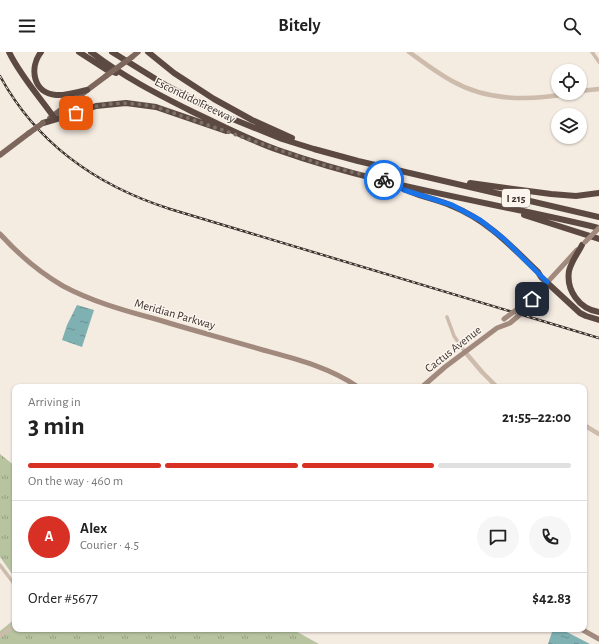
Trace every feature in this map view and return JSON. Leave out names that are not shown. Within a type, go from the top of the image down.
[{"type":"highway","points":[[9,52],[22,74],[55,114]]},
{"type":"highway","points":[[41,52],[36,58],[33,70],[38,84],[44,90],[57,95],[87,90]]},
{"type":"highway","points":[[79,52],[108,70],[129,78]]},
{"type":"highway","name":"Escondido Freeway","points":[[91,52],[129,78],[161,96],[248,139],[320,164],[394,183],[599,228]]},
{"type":"highway","name":"Escondido Freeway","points":[[112,52],[167,86],[223,115],[282,139],[358,161],[599,217]]},
{"type":"highway","points":[[148,52],[174,73],[214,99],[252,120],[287,136],[358,161]]},
{"type":"highway","points":[[43,123],[96,106],[112,103],[140,104],[156,107],[248,139]]},
{"type":"highway","points":[[433,178],[551,194],[576,196],[599,193]]},
{"type":"highway","points":[[394,183],[404,190],[452,205],[480,220],[504,239],[580,313],[599,320]]},
{"type":"highway","points":[[480,202],[599,239]]},
{"type":"highway","points":[[584,244],[570,269],[569,283],[574,295],[581,304],[591,310],[599,312]]},
{"type":"main road","points":[[0,155],[138,52]]},
{"type":"main road","name":"Cactus Avenue","points":[[425,384],[445,367],[497,328],[504,319],[532,299],[599,228]]},
{"type":"main road","name":"Meridian Parkway","points":[[0,234],[22,256],[39,270],[80,294],[129,312],[307,362],[338,375],[353,384]]},
{"type":"main road","name":"Cactus Avenue","points":[[497,328],[510,323],[529,307],[532,299]]},
{"type":"main road","points":[[586,632],[599,639]]},
{"type":"street","points":[[409,52],[452,82],[480,93],[507,99],[551,97]]},
{"type":"street","points":[[592,52],[599,62]]},
{"type":"street","points":[[587,90],[599,89]]},
{"type":"street","points":[[447,317],[454,336],[465,352],[494,384]]},
{"type":"street","points":[[587,427],[599,434]]},
{"type":"street","points":[[0,565],[12,581]]},
{"type":"street","points":[[0,636],[12,627]]},
{"type":"green space","points":[[0,454],[12,464],[12,574],[0,557]]},
{"type":"green space","points":[[12,621],[12,632],[297,632],[319,644],[0,644],[0,631]]},
{"type":"water","points":[[77,305],[94,310],[82,347],[62,340],[67,325]]},
{"type":"water","points":[[552,632],[567,632],[590,644],[548,644]]},
{"type":"railway","points":[[0,76],[15,100],[32,122],[51,142],[94,175],[118,188],[170,209],[599,338]]},
{"type":"way so far","points":[[76,113],[85,109],[112,103],[140,104],[156,107],[320,164],[384,180]]},
{"type":"route","points":[[384,180],[394,183],[404,190],[452,205],[463,210],[498,233],[547,282],[532,299]]}]
